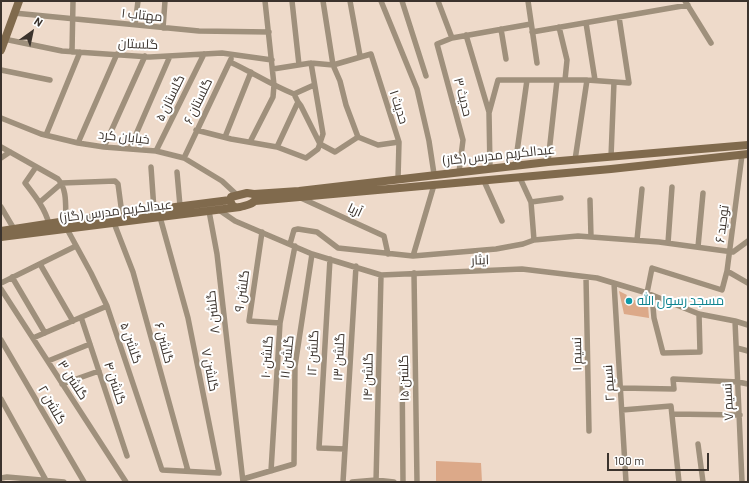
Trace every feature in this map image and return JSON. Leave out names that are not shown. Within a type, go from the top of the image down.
[{"type":"street","points":[[1,50],[19,1]]},
{"type":"street","points":[[72,52],[74,18],[73,1]]},
{"type":"street","points":[[135,26],[138,1]]},
{"type":"street","points":[[163,28],[166,1]]},
{"type":"street","points":[[250,142],[273,97],[273,69],[265,1]]},
{"type":"street","points":[[292,1],[298,65]]},
{"type":"street","points":[[323,1],[333,65],[340,81],[346,105],[358,137],[378,145],[399,142]]},
{"type":"street","points":[[273,69],[311,64],[333,65],[360,56],[350,1]]},
{"type":"street","points":[[381,1],[417,89],[429,141],[434,174],[434,185],[413,256]]},
{"type":"street","points":[[402,1],[426,76]]},
{"type":"street","points":[[438,1],[452,38],[531,24]]},
{"type":"street","points":[[528,1],[537,63]]},
{"type":"street","points":[[532,32],[619,17],[687,3],[711,43]]},
{"type":"street","name":"مهتاب ۱","points":[[14,13],[198,31],[268,32]]},
{"type":"street","points":[[489,113],[498,80],[595,80],[629,83],[619,17]]},
{"type":"street","points":[[586,23],[595,80]]},
{"type":"street","points":[[558,27],[567,60],[566,80]]},
{"type":"street","points":[[501,29],[506,59]]},
{"type":"street","points":[[466,35],[489,113],[490,168]]},
{"type":"street","name":"حدیث ۳","points":[[452,38],[438,44],[464,140],[459,172]]},
{"type":"street","name":"گلستان","points":[[4,39],[62,52],[144,56],[222,53],[272,60]]},
{"type":"street","points":[[46,135],[80,52]]},
{"type":"street","points":[[78,143],[117,54]]},
{"type":"street","name":"گلستان ۵","points":[[156,151],[204,54]]},
{"type":"street","name":"حدیث ۱","points":[[360,56],[371,54],[399,142],[398,179]]},
{"type":"street","name":"گلستان ۶","points":[[184,158],[233,55]]},
{"type":"street","points":[[104,147],[144,56]]},
{"type":"street","points":[[130,148],[170,56]]},
{"type":"street","points":[[230,62],[251,72],[274,86],[294,94],[320,144],[335,152],[358,137]]},
{"type":"street","points":[[196,130],[277,148],[306,158],[318,149],[323,134],[311,64]]},
{"type":"street","points":[[1,70],[50,80]]},
{"type":"street","points":[[224,137],[251,72]]},
{"type":"street","points":[[516,166],[527,80]]},
{"type":"street","points":[[548,162],[557,80]]},
{"type":"street","points":[[575,160],[587,80]]},
{"type":"street","points":[[610,157],[614,82]]},
{"type":"street","points":[[294,94],[314,85]]},
{"type":"street","points":[[277,148],[298,102]]},
{"type":"street","name":"خیابان کرد","points":[[1,118],[46,135],[78,143],[104,147],[156,151],[184,158],[222,181],[237,195]]},
{"type":"street","name":"عبدالکریم مدرس (گاز)","points":[[255,197],[490,168],[748,145]]},
{"type":"street","points":[[1,147],[58,179],[62,183],[64,188],[66,225]]},
{"type":"street","points":[[1,158],[10,152]]},
{"type":"street","name":"عبدالکریم مدرس (گاز)","points":[[255,197],[300,197],[520,178],[745,155]]},
{"type":"street","name":"توحید ۶","points":[[650,295],[652,268],[722,290],[727,271],[745,155]]},
{"type":"street","points":[[36,167],[25,183],[40,202],[47,214],[49,224]]},
{"type":"street","points":[[151,167],[154,210]]},
{"type":"street","points":[[177,172],[180,206]]},
{"type":"street","points":[[520,178],[531,202],[534,240]]},
{"type":"street","points":[[40,202],[62,183],[115,181],[118,184],[122,214]]},
{"type":"street","points":[[484,181],[502,221]]},
{"type":"street","points":[[668,243],[672,187]]},
{"type":"street","points":[[637,240],[642,189]]},
{"type":"street","points":[[247,193],[255,197],[249,205],[232,203],[231,197],[247,193]]},
{"type":"street","points":[[698,247],[702,194]]},
{"type":"street","name":"آریا","points":[[300,197],[384,236],[388,254]]},
{"type":"street","points":[[531,202],[561,198]]},
{"type":"street","points":[[590,200],[591,237]]},
{"type":"street","name":"عبدالکریم مدرس (گاز)","points":[[1,238],[122,214],[180,206],[232,203]]},
{"type":"street","name":"عبدالکریم مدرس (گاز)","points":[[1,231],[49,224],[66,225],[114,223],[218,210],[232,203]]},
{"type":"street","points":[[1,206],[14,229]]},
{"type":"street","name":"ایثار","points":[[218,210],[235,221],[312,254],[356,266],[381,275],[522,269],[586,277],[614,283],[650,295],[698,314],[748,325]]},
{"type":"street","name":"گلشن ۸","points":[[209,211],[217,254],[243,480]]},
{"type":"street","name":"گلشن ۷","points":[[160,217],[188,318],[219,473],[162,470]]},
{"type":"street","name":"گلشن ۶","points":[[114,223],[133,272],[188,471]]},
{"type":"street","name":"گلشن ۵","points":[[66,225],[107,306],[162,470]]},
{"type":"street","name":"گلشن ۱۰","points":[[271,471],[280,323],[293,245],[294,230],[298,228],[317,232],[338,248],[388,254]]},
{"type":"street","name":"گلشن ۹","points":[[262,232],[249,322],[280,323]]},
{"type":"street","points":[[388,254],[413,256],[496,249],[523,244],[534,240],[578,236],[668,243],[733,252],[748,241]]},
{"type":"street","points":[[1,283],[76,246]]},
{"type":"street","name":"گلشن ۱۱","points":[[271,471],[294,464],[295,366],[312,254]]},
{"type":"street","name":"گلشن ۱۲","points":[[330,259],[319,448],[345,449]]},
{"type":"street","points":[[40,264],[73,321]]},
{"type":"street","name":"گلشن ۱۳","points":[[343,482],[356,266]]},
{"type":"street","points":[[727,271],[748,284]]},
{"type":"street","name":"گلشن ۱۵","points":[[414,273],[417,482]]},
{"type":"street","name":"گلشن ۱۴","points":[[376,481],[381,275]]},
{"type":"street","name":"نسیم ۱","points":[[586,277],[590,431]]},
{"type":"street","points":[[12,278],[45,333]]},
{"type":"street","name":"نسیم ۲","points":[[614,283],[626,482]]},
{"type":"street","name":"گلشن ۳","points":[[1,289],[126,482]]},
{"type":"street","points":[[650,295],[654,318],[663,352],[700,352],[698,314]]},
{"type":"street","points":[[33,338],[107,306]]},
{"type":"street","name":"گلشن ۴","points":[[81,317],[127,456]]},
{"type":"street","name":"نسیم ۷","points":[[735,321],[742,482]]},
{"type":"street","name":"گلشن ۲","points":[[1,340],[84,482]]},
{"type":"street","points":[[48,361],[90,344]]},
{"type":"street","points":[[737,348],[748,351]]},
{"type":"street","points":[[402,361],[403,482]]},
{"type":"street","points":[[62,384],[99,371]]},
{"type":"street","points":[[620,388],[674,389],[673,379],[738,382],[748,384]]},
{"type":"street","points":[[1,400],[46,481]]},
{"type":"street","points":[[622,410],[671,406],[679,482]]},
{"type":"street","points":[[672,414],[740,415]]},
{"type":"street","points":[[698,444],[703,482]]},
{"type":"street","points":[[243,480],[271,471]]},
{"type":"street","points":[[1,478],[7,477],[64,482]]},
{"type":"street","points":[[352,482],[394,482]]},
{"type":"building","name":"مسجد رسول الله","points":[[619,291],[627,295],[626,297],[648,305],[649,318],[624,314]]},
{"type":"building","points":[[436,461],[481,463],[482,482],[436,482]]},
{"type":"place","name":"مسجد رسول الله","points":[[629,301]]}]
